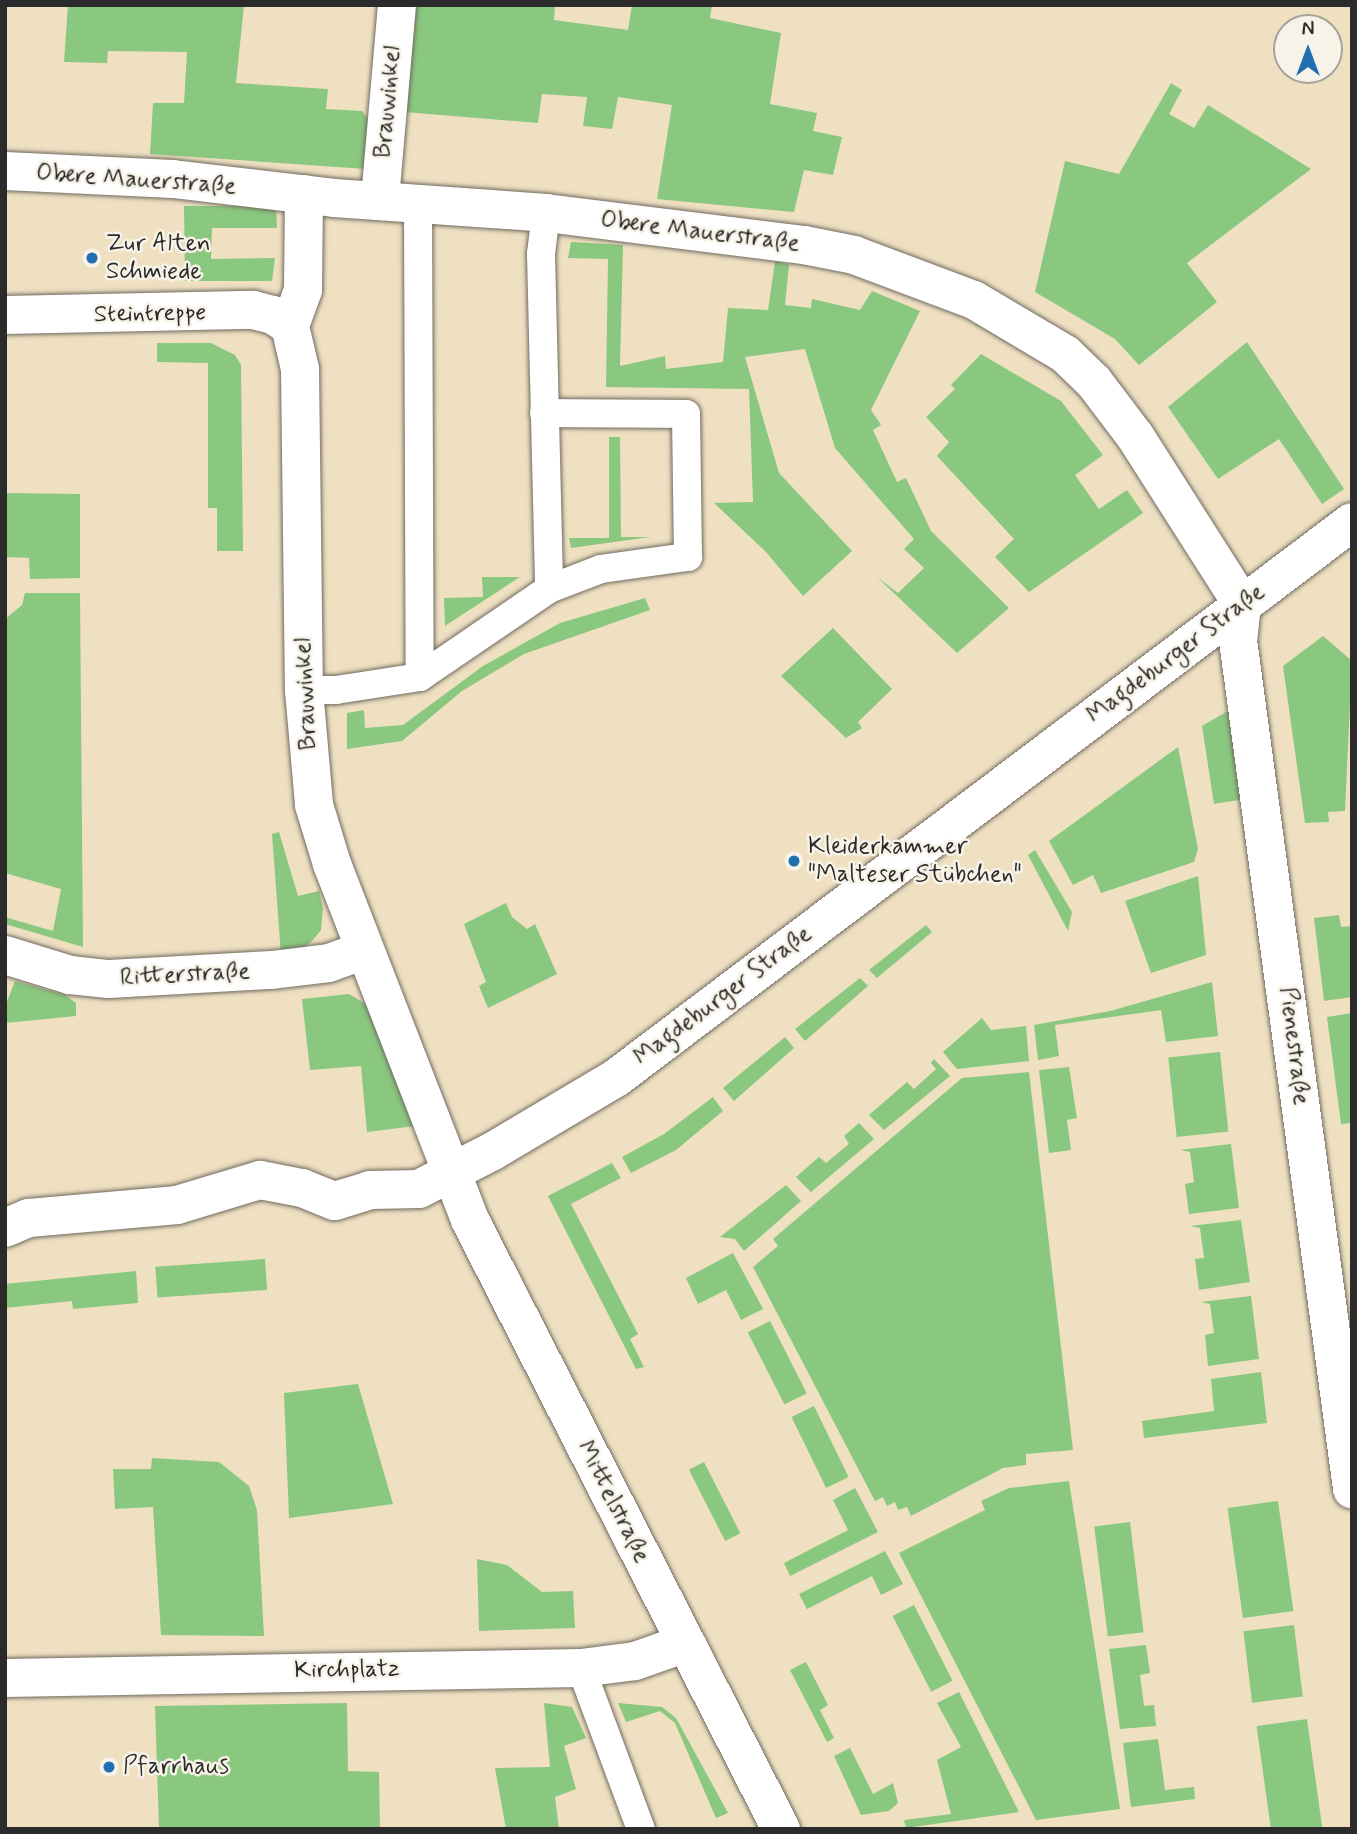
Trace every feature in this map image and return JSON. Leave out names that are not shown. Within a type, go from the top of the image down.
[{"type":"street","name":"Brauwinkel","points":[[380,198],[397,5]]},
{"type":"street","name":"Obere Mauerstraße","points":[[5,171],[173,179],[304,194],[546,213],[744,235],[854,255],[963,295],[1029,329],[1065,354],[1094,382],[1135,436],[1242,604]]},
{"type":"street","points":[[290,326],[303,290],[304,194]]},
{"type":"street","name":"Steintreppe","points":[[5,315],[253,310],[274,315],[290,326]]},
{"type":"street","name":"Brauwinkel","points":[[290,326],[300,369],[304,690],[314,805],[365,950],[452,1172]]},
{"type":"street","name":"Magdeburger Straße","points":[[5,1228],[29,1218],[177,1205],[260,1180],[302,1188],[335,1201],[370,1190],[419,1189],[452,1172],[616,1078],[1352,522]]},
{"type":"street","name":"Pienestraße","points":[[1242,604],[1238,640],[1352,1489]]},
{"type":"street","name":"Ritterstraße","points":[[5,956],[69,975],[110,979],[272,971],[329,963],[365,950]]},
{"type":"street","name":"Mittelstraße","points":[[452,1172],[491,1265],[781,1829]]},
{"type":"street","name":"Kirchplatz","points":[[5,1678],[581,1668],[635,1661],[686,1643]]},
{"type":"lane","points":[[418,203],[420,677]]},
{"type":"lane","points":[[546,213],[541,254],[549,589]]},
{"type":"lane","points":[[304,690],[336,690],[420,677],[549,589],[601,569],[688,558],[686,414],[544,413]]},
{"type":"lane","points":[[581,1668],[641,1829]]},
{"type":"green space","points":[[68,5],[244,5],[236,83],[328,89],[326,109],[362,111],[370,122],[366,169],[150,154],[153,103],[184,103],[187,52],[108,51],[107,63],[64,62]]},
{"type":"green space","points":[[416,5],[555,5],[554,20],[628,30],[632,5],[712,5],[710,18],[781,33],[770,104],[817,113],[813,131],[842,137],[833,175],[804,170],[794,212],[657,199],[672,105],[618,97],[612,129],[583,126],[587,97],[542,94],[538,123],[404,112]]},
{"type":"green space","points":[[1171,83],[1182,90],[1169,114],[1194,128],[1208,105],[1311,169],[1187,263],[1217,302],[1139,365],[1115,339],[1035,292],[1065,161],[1119,174]]},
{"type":"green space","points":[[184,206],[276,206],[277,228],[212,228],[211,259],[275,258],[272,281],[185,281]]},
{"type":"green space","points":[[571,242],[623,245],[620,366],[665,356],[666,369],[723,362],[728,308],[768,310],[775,261],[789,265],[785,305],[811,308],[812,299],[860,310],[872,291],[920,311],[871,410],[881,425],[873,430],[897,482],[906,478],[931,531],[1009,608],[957,653],[877,577],[898,593],[924,568],[904,549],[914,539],[835,448],[805,349],[745,357],[779,473],[852,551],[803,596],[766,552],[714,503],[753,502],[749,389],[606,387],[608,259],[568,258]]},
{"type":"green space","points":[[1247,342],[1344,489],[1322,504],[1279,439],[1218,479],[1168,407]]},
{"type":"green space","points":[[157,343],[211,343],[235,355],[241,365],[243,551],[217,551],[217,508],[208,508],[208,363],[157,362]]},
{"type":"green space","points":[[981,354],[1061,401],[1103,455],[1075,475],[1099,509],[1127,490],[1143,513],[1029,592],[995,557],[1014,539],[937,456],[949,442],[926,417],[955,389],[951,385]]},
{"type":"green space","points":[[609,437],[620,437],[621,537],[650,537],[571,548],[569,538],[609,538]]},
{"type":"green space","points":[[5,493],[80,494],[80,578],[30,579],[29,558],[5,557]]},
{"type":"green space","points":[[482,577],[520,577],[445,626],[444,598],[483,597]]},
{"type":"green space","points":[[25,593],[80,593],[83,947],[5,924],[5,917],[53,931],[61,889],[5,873],[5,619],[22,605]]},
{"type":"green space","points":[[645,598],[650,610],[524,654],[462,691],[402,741],[347,749],[347,713],[364,710],[365,728],[403,725],[483,666],[560,623]]},
{"type":"green space","points":[[833,628],[892,689],[858,722],[862,728],[846,738],[781,676]]},
{"type":"green space","points":[[1323,636],[1352,661],[1345,811],[1328,812],[1329,822],[1305,823],[1283,666]]},
{"type":"green space","points":[[1233,708],[1245,799],[1214,804],[1202,726]]},
{"type":"green space","points":[[1178,747],[1198,849],[1194,862],[1101,893],[1093,875],[1073,885],[1049,841]]},
{"type":"green space","points":[[279,832],[298,896],[319,891],[323,908],[321,930],[312,941],[299,952],[281,955],[272,834]]},
{"type":"green space","points":[[1035,850],[1072,912],[1068,931],[1028,855]]},
{"type":"green space","points":[[1198,876],[1206,955],[1151,973],[1125,901]]},
{"type":"green space","points":[[506,903],[512,917],[527,929],[535,924],[557,974],[488,1008],[479,986],[486,982],[464,924]]},
{"type":"green space","points":[[1339,915],[1341,927],[1352,926],[1352,997],[1324,1001],[1314,918]]},
{"type":"green space","points":[[926,925],[932,932],[877,978],[869,970]]},
{"type":"green space","points":[[860,978],[868,986],[805,1041],[795,1029]]},
{"type":"green space","points":[[15,981],[65,995],[76,1003],[76,1016],[5,1023],[5,1007]]},
{"type":"green space","points":[[1212,982],[1218,1036],[1166,1042],[1161,1010],[1055,1025],[1059,1056],[1038,1060],[1034,1025],[1110,1011]]},
{"type":"green space","points":[[349,994],[376,1010],[415,1126],[367,1132],[361,1066],[310,1070],[302,999]]},
{"type":"green space","points":[[1352,1013],[1352,1123],[1341,1124],[1327,1017]]},
{"type":"green space","points":[[982,1018],[991,1030],[1026,1026],[1029,1061],[957,1069],[943,1052]]},
{"type":"green space","points":[[785,1037],[794,1048],[734,1101],[723,1088]]},
{"type":"green space","points":[[1220,1052],[1228,1132],[1177,1137],[1168,1057]]},
{"type":"green space","points":[[934,1059],[950,1076],[884,1130],[869,1115],[907,1082],[914,1089],[936,1069],[931,1063]]},
{"type":"green space","points":[[1069,1067],[1077,1118],[1067,1120],[1071,1150],[1049,1153],[1039,1070]]},
{"type":"green space","points":[[1029,1072],[1073,1450],[1026,1454],[1026,1465],[1003,1468],[911,1516],[907,1507],[898,1510],[895,1502],[887,1506],[883,1497],[875,1501],[753,1267],[778,1246],[773,1239],[962,1078]]},
{"type":"green space","points":[[713,1097],[723,1111],[676,1150],[631,1173],[622,1157],[664,1134]]},
{"type":"green space","points":[[859,1123],[874,1139],[811,1192],[796,1177],[819,1157],[826,1163],[849,1144],[844,1136]]},
{"type":"green space","points":[[1231,1144],[1239,1208],[1189,1214],[1185,1184],[1194,1182],[1190,1152],[1180,1150]]},
{"type":"green space","points":[[612,1163],[621,1178],[571,1204],[638,1334],[630,1339],[644,1367],[636,1369],[548,1196]]},
{"type":"green space","points":[[786,1185],[801,1201],[744,1251],[735,1239],[720,1237]]},
{"type":"green space","points":[[1241,1220],[1250,1282],[1199,1290],[1195,1259],[1204,1258],[1200,1228],[1190,1226]]},
{"type":"green space","points":[[733,1253],[763,1309],[741,1320],[726,1290],[698,1304],[686,1278]]},
{"type":"green space","points":[[265,1259],[267,1290],[157,1298],[155,1267]]},
{"type":"green space","points":[[136,1271],[138,1303],[73,1309],[72,1301],[5,1308],[5,1284]]},
{"type":"green space","points":[[1251,1296],[1259,1359],[1208,1366],[1205,1335],[1214,1333],[1210,1304],[1201,1302]]},
{"type":"green space","points":[[770,1321],[807,1393],[784,1405],[748,1332]]},
{"type":"green space","points":[[1261,1372],[1267,1423],[1144,1438],[1142,1421],[1214,1411],[1211,1379]]},
{"type":"green space","points":[[358,1384],[393,1504],[289,1518],[284,1393]]},
{"type":"green space","points":[[814,1406],[849,1477],[826,1488],[792,1417]]},
{"type":"green space","points":[[152,1458],[219,1462],[249,1486],[257,1510],[264,1636],[161,1635],[153,1507],[115,1509],[113,1469],[151,1469]]},
{"type":"green space","points":[[704,1462],[740,1533],[725,1541],[689,1470]]},
{"type":"green space","points":[[1069,1481],[1120,1809],[1036,1820],[899,1553],[985,1510],[981,1501],[1009,1488]]},
{"type":"green space","points":[[855,1488],[878,1532],[790,1576],[784,1563],[848,1530],[833,1500]]},
{"type":"green space","points":[[1278,1501],[1293,1611],[1243,1618],[1227,1508]]},
{"type":"green space","points":[[1130,1522],[1144,1632],[1108,1637],[1094,1526]]},
{"type":"green space","points":[[885,1551],[903,1584],[881,1595],[872,1576],[807,1609],[799,1594]]},
{"type":"green space","points":[[477,1559],[507,1565],[542,1592],[573,1591],[575,1628],[479,1631]]},
{"type":"green space","points":[[914,1605],[953,1681],[931,1692],[893,1616]]},
{"type":"green space","points":[[1294,1625],[1303,1696],[1252,1703],[1243,1631]]},
{"type":"green space","points":[[1146,1645],[1150,1673],[1140,1675],[1144,1706],[1154,1705],[1156,1726],[1120,1729],[1109,1649]]},
{"type":"green space","points":[[806,1662],[828,1705],[820,1710],[834,1738],[827,1742],[790,1670]]},
{"type":"green space","points":[[959,1692],[1019,1812],[906,1828],[904,1820],[951,1814],[937,1760],[961,1747],[937,1703]]},
{"type":"green space","points":[[347,1703],[348,1771],[379,1772],[380,1829],[159,1829],[155,1706]]},
{"type":"green space","points":[[544,1703],[572,1707],[586,1738],[564,1746],[576,1789],[555,1797],[559,1829],[506,1829],[495,1768],[550,1767]]},
{"type":"green space","points":[[618,1703],[662,1707],[676,1718],[728,1813],[716,1818],[675,1723],[660,1711],[626,1722]]},
{"type":"green space","points":[[1307,1719],[1322,1829],[1271,1829],[1256,1726]]},
{"type":"green space","points":[[1158,1739],[1165,1790],[1194,1787],[1195,1799],[1131,1807],[1123,1743]]},
{"type":"green space","points":[[850,1748],[873,1794],[893,1783],[898,1803],[889,1811],[861,1815],[834,1756]]},
{"type":"place","name":"Zur Alten Schmiede","points":[[92,258]]},
{"type":"place","name":"Kleiderkammer \"Malteser Stübchen\"","points":[[794,861]]},
{"type":"place","name":"Pfarrhaus","points":[[109,1767]]}]
